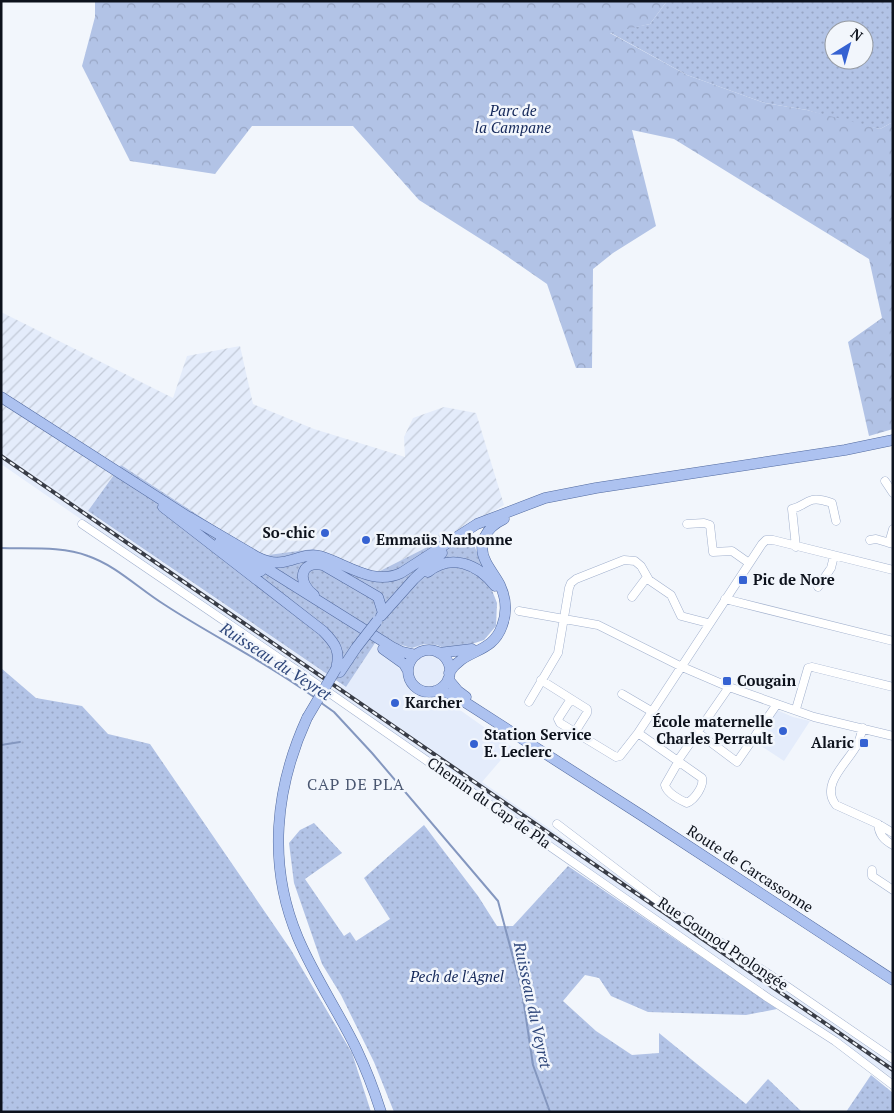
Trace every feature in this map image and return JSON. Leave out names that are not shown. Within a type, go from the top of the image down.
[{"type":"main road","points":[[1,397],[362,630],[392,648],[416,655]]},
{"type":"main road","points":[[1,402],[383,649],[404,664],[411,682],[415,687],[426,692],[441,688],[459,660],[483,650],[502,628],[504,600],[500,586],[485,560],[482,549],[483,539],[488,531],[497,522],[534,506],[596,488]]},
{"type":"main road","points":[[874,443],[893,435]]},
{"type":"main road","points":[[189,518],[268,562],[282,562],[302,556],[318,556],[364,574],[382,578],[401,573],[478,524],[545,498],[596,488],[845,450],[893,440]]},
{"type":"main road","points":[[152,499],[323,631],[336,645],[339,654],[338,670]]},
{"type":"main road","points":[[381,1112],[356,1048],[297,938],[282,889],[278,854],[278,829],[282,791],[296,742],[308,718],[338,670],[407,586],[439,555],[464,536],[496,517]]},
{"type":"main road","points":[[380,617],[429,571],[440,564],[448,562],[461,562],[476,568],[493,584],[504,600]]},
{"type":"main road","points":[[362,630],[308,591],[302,579],[306,567],[316,563],[323,565],[378,597],[381,602],[380,617]]},
{"type":"main road","points":[[408,671],[411,660],[416,655],[426,651],[439,653],[466,651],[493,640]]},
{"type":"main road","points":[[439,653],[447,662],[449,676]]},
{"type":"main road","name":"Route de Carcassonne","points":[[449,676],[462,695],[590,782]]},
{"type":"main road","name":"Route de Carcassonne","points":[[435,691],[445,692],[457,697],[893,980]]},
{"type":"main road","points":[[308,718],[293,764],[287,793],[283,830],[287,888],[301,934],[315,965],[360,1047],[386,1112]]},
{"type":"street","points":[[885,480],[893,493]]},
{"type":"street","points":[[796,547],[792,509],[811,500],[832,503],[836,521]]},
{"type":"street","points":[[687,524],[704,523],[710,525],[713,552],[732,550],[749,563]]},
{"type":"street","name":"Chemin du Cap de Pla","points":[[82,524],[295,669],[768,998],[835,1041],[893,1085]]},
{"type":"street","points":[[870,540],[876,539],[891,544],[893,529]]},
{"type":"street","points":[[574,701],[569,702],[558,719],[560,723],[616,757],[620,756],[638,733],[708,623],[766,540],[773,540],[893,570]]},
{"type":"street","points":[[818,587],[831,568],[834,556]]},
{"type":"street","points":[[529,702],[558,653],[569,588],[576,579],[624,560],[635,561],[641,566],[647,577],[671,595],[681,616],[708,623]]},
{"type":"street","points":[[632,598],[647,577]]},
{"type":"street","points":[[724,599],[893,641]]},
{"type":"street","points":[[519,611],[598,625],[680,666],[729,687],[814,717],[893,736]]},
{"type":"street","points":[[796,710],[808,668],[812,667],[893,687]]},
{"type":"street","points":[[541,680],[587,709],[587,713],[575,732]]},
{"type":"street","points":[[638,733],[678,762],[702,778],[703,781],[691,801],[687,803],[666,789],[665,785],[678,762],[697,732],[729,687]]},
{"type":"street","points":[[622,694],[651,711]]},
{"type":"street","points":[[697,732],[737,762],[777,704]]},
{"type":"street","points":[[863,728],[859,743],[834,779],[830,792],[836,805],[893,833]]},
{"type":"street","name":"Rue Gounod Prolongée","points":[[557,824],[657,900],[893,1059]]},
{"type":"street","points":[[878,824],[879,832],[885,841],[893,845]]},
{"type":"street","points":[[872,870],[872,876],[893,890]]},
{"type":"shaded area","points":[[1,312],[173,398],[187,356],[240,346],[253,404],[314,429],[405,457],[404,437],[413,418],[444,407],[476,413],[504,505],[467,527],[376,573],[262,556],[121,465],[88,511],[1,452]]},
{"type":"shaded area","points":[[1,452],[328,675],[321,685],[1,464]]},
{"type":"shaded area","points":[[381,634],[398,644],[412,648],[424,644],[437,645],[450,651],[455,679],[443,698],[512,747],[482,782],[893,1065],[893,1078],[333,693],[339,683],[346,687]]},
{"type":"shaded area","name":"École maternelle Charles Perrault","points":[[777,710],[793,717],[810,721],[784,761],[755,742]]},
{"type":"green space","name":"Parc de la Campane","points":[[95,1],[667,1],[650,24],[610,33],[687,75],[765,103],[807,110],[880,129],[893,122],[893,429],[869,436],[848,342],[882,318],[869,259],[674,139],[632,130],[656,226],[613,253],[593,269],[592,368],[576,368],[547,284],[498,250],[419,200],[353,126],[252,126],[215,174],[130,161],[82,66],[95,17]]},
{"type":"green space","points":[[667,1],[893,1],[893,122],[880,129],[843,121],[807,110],[765,103],[687,75],[609,32],[650,24]]},
{"type":"green space","points":[[121,465],[261,556],[313,549],[376,573],[467,527],[497,603],[496,626],[484,640],[450,651],[437,645],[424,644],[412,648],[398,644],[381,634],[346,687],[88,511]]},
{"type":"green space","points":[[1,668],[36,698],[82,706],[108,734],[150,744],[291,950],[352,1053],[371,1112],[1,1112]]},
{"type":"green space","name":"Pech de l'Agnel","points":[[314,823],[342,853],[305,879],[344,936],[350,932],[356,941],[390,919],[364,878],[424,825],[478,896],[497,926],[513,926],[568,866],[777,1009],[746,1015],[648,1012],[611,996],[599,978],[585,975],[563,1001],[596,1031],[632,1055],[659,1053],[659,1033],[746,1104],[768,1079],[802,1112],[394,1112],[374,1062],[341,995],[322,964],[294,883],[289,843],[300,830]]},
{"type":"green space","points":[[871,1075],[893,1093],[893,1112],[846,1112]]},
{"type":"waterway","name":"Ruisseau du Veyret","points":[[1,548],[67,551],[99,560],[155,599],[278,673],[314,697]]},
{"type":"waterway","name":"Ruisseau du Veyret","points":[[320,702],[334,712],[372,753],[498,901],[522,991],[533,1065],[550,1112]]},
{"type":"waterway","points":[[1,745],[20,742]]},
{"type":"railway","points":[[1,456],[893,1070]]},
{"type":"place","name":"So-chic","points":[[325,533]]},
{"type":"place","name":"Emmaüs Narbonne","points":[[366,540]]},
{"type":"place","name":"Pic de Nore","points":[[743,580]]},
{"type":"place","name":"Cougain","points":[[727,681]]},
{"type":"place","name":"Karcher","points":[[395,703]]},
{"type":"place","name":"École maternelle Charles Perrault","points":[[783,731]]},
{"type":"place","name":"Alaric","points":[[864,743]]},
{"type":"place","name":"Station Service E. Leclerc","points":[[474,744]]},
{"type":"district","name":"CAP DE PLA","points":[[356,784]]}]
